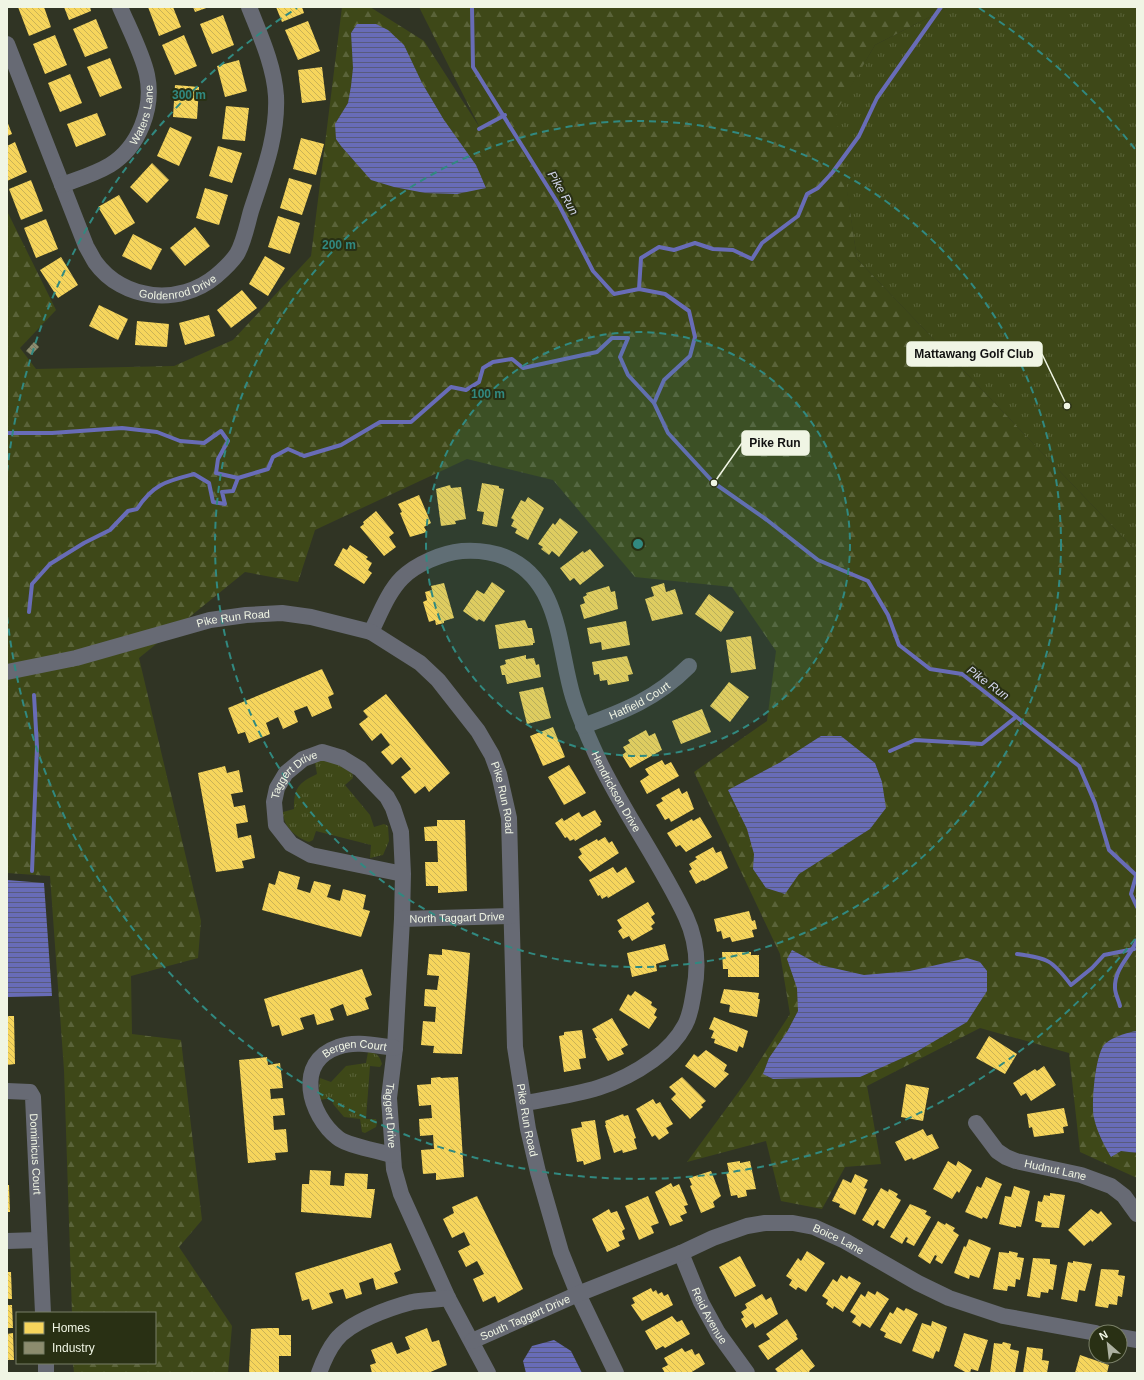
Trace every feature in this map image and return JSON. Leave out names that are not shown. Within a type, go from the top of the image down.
[{"type":"street","name":"Waters Lane","points":[[62,185],[96,172],[111,164],[130,146],[141,129],[147,111],[149,92],[147,74],[120,7]]},
{"type":"street","name":"Goldenrod Drive","points":[[7,44],[86,246],[95,262],[109,276],[123,286],[144,295],[165,296],[186,293],[207,283],[224,269],[237,254],[271,148],[275,122],[276,96],[273,74],[266,50],[248,7]]},
{"type":"street","name":"Hendrickson Drive","points":[[371,632],[392,592],[402,578],[431,560],[456,552],[474,550],[493,552],[516,562],[527,570],[536,580],[550,605],[556,621],[573,696],[582,726],[602,767],[687,918],[696,946],[698,973],[688,1018],[670,1047],[634,1074],[618,1082],[583,1093],[525,1103]]},
{"type":"street","name":"Pike Run Road","points":[[7,672],[76,658],[210,620],[246,615],[282,613],[371,632],[420,663],[438,680],[478,731],[492,754],[499,774],[508,818],[515,1047],[528,1129],[538,1172],[561,1252],[578,1294],[616,1373]]},
{"type":"street","name":"Hatfield Court","points":[[582,726],[626,710],[655,694],[676,679],[689,666]]},
{"type":"street","name":"Taggert Drive","points":[[403,874],[311,855],[290,844],[276,825],[274,802],[277,788],[286,773],[303,759],[322,752],[342,758],[360,769],[387,798],[393,808],[402,832],[403,874],[402,919],[396,1048],[389,1098],[394,1168],[401,1194],[448,1298],[488,1373]]},
{"type":"street","name":"North Taggart Drive","points":[[402,919],[511,916]]},
{"type":"street","name":"Bergen Court","points":[[393,1156],[339,1139],[324,1124],[317,1113],[310,1095],[310,1083],[313,1069],[323,1056],[339,1046],[357,1044],[396,1048]]},
{"type":"street","name":"Dominicus Court","points":[[7,1091],[30,1092],[33,1097],[43,1312]]},
{"type":"street","name":"Hudnut Lane","points":[[976,1123],[997,1151],[1006,1157],[1016,1161],[1081,1175],[1110,1186],[1124,1196],[1137,1214]]},
{"type":"street","name":"Boice Lane","points":[[578,1294],[681,1253],[713,1238],[747,1226],[765,1223],[793,1223],[814,1227],[845,1241],[918,1283],[950,1298],[1003,1316],[1088,1332]]},
{"type":"street","points":[[7,1241],[39,1240]]},
{"type":"street","name":"Reid Avenue","points":[[681,1253],[701,1302],[718,1333],[747,1373]]},
{"type":"street","name":"South Taggart Drive","points":[[472,1341],[578,1294]]},
{"type":"street","points":[[319,1373],[324,1359],[336,1340],[347,1329],[381,1312],[412,1302],[448,1298]]},
{"type":"green space","points":[[342,7],[370,7],[424,41],[480,128],[419,7],[949,7],[875,45],[836,112],[857,259],[1137,552],[1137,1178],[1080,1152],[1069,1053],[980,1028],[867,1086],[881,1164],[845,1167],[822,1209],[781,1201],[766,1141],[687,1162],[748,1079],[790,1014],[780,954],[694,772],[767,721],[776,651],[732,587],[635,577],[553,480],[467,459],[315,530],[298,582],[245,572],[139,658],[201,921],[198,958],[131,976],[132,1034],[181,1040],[202,1220],[179,1247],[232,1326],[228,1373],[74,1373],[73,1364],[156,1364],[156,1312],[72,1312],[64,1070],[50,876],[7,873],[7,211],[56,310],[20,348],[36,369],[174,366],[233,340],[311,256]]},
{"type":"green space","points":[[949,7],[1137,7],[1137,552],[857,259],[835,112],[875,45]]},
{"type":"green space","points":[[319,760],[335,763],[352,773],[353,778],[345,785],[370,815],[374,827],[384,824],[388,826],[389,841],[383,855],[370,858],[371,845],[316,831],[313,840],[309,842],[300,838],[288,827],[285,822],[283,812],[294,809],[295,796],[298,787],[305,780],[317,774],[315,763]]},
{"type":"green space","points":[[368,1052],[377,1055],[382,1064],[380,1067],[370,1066],[366,1119],[376,1119],[377,1123],[376,1127],[365,1133],[362,1132],[360,1119],[344,1117],[333,1104],[332,1098],[320,1100],[318,1096],[320,1078],[331,1082],[346,1066],[366,1063]]},
{"type":"water","points":[[357,24],[376,24],[388,30],[404,45],[422,83],[444,120],[476,165],[486,188],[457,194],[425,193],[394,187],[371,180],[341,146],[336,139],[335,124],[348,103],[353,68],[351,33]]},
{"type":"water","points":[[821,736],[841,736],[875,763],[882,782],[886,808],[870,829],[799,874],[785,894],[766,888],[753,869],[754,854],[747,829],[728,790],[779,763]]},
{"type":"water","points":[[7,880],[44,883],[52,996],[7,997]]},
{"type":"water","points":[[792,950],[820,965],[864,975],[910,971],[967,958],[980,962],[987,971],[987,991],[967,1022],[916,1052],[860,1077],[773,1079],[763,1074],[769,1058],[787,1032],[798,1011],[797,988],[787,959]]},
{"type":"water","points":[[1137,1031],[1137,1153],[1121,1151],[1111,1157],[1103,1143],[1095,1123],[1093,1112],[1093,1092],[1098,1059],[1104,1045],[1107,1042],[1119,1036]]},
{"type":"water","points":[[554,1340],[571,1351],[582,1373],[526,1373],[523,1361],[532,1346]]},
{"type":"building: Homes","points":[[18,7],[44,7],[51,27],[29,36]]},
{"type":"building: Homes","points":[[64,7],[90,7],[91,11],[69,20]]},
{"type":"building: Homes","points":[[148,7],[173,7],[181,27],[159,36]]},
{"type":"building: Homes","points":[[193,7],[209,7],[195,12]]},
{"type":"building: Homes","points":[[276,7],[302,7],[304,13],[282,22]]},
{"type":"building: Homes","points":[[223,15],[234,45],[212,54],[200,24]]},
{"type":"building: Homes","points":[[96,19],[108,48],[85,57],[73,29]]},
{"type":"building: Homes","points":[[308,21],[320,51],[298,60],[285,30]]},
{"type":"building: Homes","points":[[55,35],[67,65],[45,74],[33,44]]},
{"type":"building: Homes","points":[[184,35],[197,66],[175,75],[162,45]]},
{"type":"building: Homes","points":[[110,58],[122,88],[100,97],[87,67]]},
{"type":"building: Homes","points":[[239,60],[247,91],[225,97],[217,66]]},
{"type":"building: Homes","points":[[322,67],[326,100],[302,103],[298,70]]},
{"type":"building: Homes","points":[[70,74],[82,103],[60,112],[48,83]]},
{"type":"building: Homes","points":[[175,85],[199,87],[197,119],[173,117]]},
{"type":"building: Homes","points":[[226,106],[249,108],[245,141],[222,139]]},
{"type":"building: Homes","points":[[97,113],[106,135],[76,147],[67,124]]},
{"type":"building: Homes","points":[[7,121],[12,134],[7,136]]},
{"type":"building: Homes","points":[[170,127],[192,137],[179,166],[157,156]]},
{"type":"building: Homes","points":[[301,138],[324,144],[316,175],[293,169]]},
{"type":"building: Homes","points":[[15,142],[27,172],[7,181],[7,146]]},
{"type":"building: Homes","points":[[218,146],[242,153],[232,183],[209,176]]},
{"type":"building: Homes","points":[[152,163],[169,180],[147,203],[130,187]]},
{"type":"building: Homes","points":[[289,178],[312,185],[302,215],[280,208]]},
{"type":"building: Homes","points":[[31,180],[43,211],[21,220],[9,189]]},
{"type":"building: Homes","points":[[205,188],[228,195],[219,225],[196,218]]},
{"type":"building: Homes","points":[[119,195],[135,223],[115,235],[98,207]]},
{"type":"building: Homes","points":[[278,216],[300,223],[290,254],[268,247]]},
{"type":"building: Homes","points":[[46,219],[58,249],[36,258],[24,228]]},
{"type":"building: Homes","points":[[195,227],[210,246],[185,266],[170,248]]},
{"type":"building: Homes","points":[[133,234],[162,249],[151,270],[122,256]]},
{"type":"building: Homes","points":[[265,256],[285,268],[268,296],[249,284]]},
{"type":"building: Homes","points":[[61,257],[78,285],[58,298],[40,270]]},
{"type":"building: Homes","points":[[242,290],[257,308],[231,328],[217,310]]},
{"type":"building: Homes","points":[[99,305],[128,319],[118,340],[89,326]]},
{"type":"building: Homes","points":[[209,315],[215,336],[185,345],[179,323]]},
{"type":"building: Homes","points":[[137,321],[169,324],[167,347],[135,345]]},
{"type":"building: Homes","points":[[482,483],[499,486],[499,488],[504,489],[497,527],[482,524],[484,512],[477,511]]},
{"type":"building: Homes","points":[[450,485],[451,488],[461,487],[466,519],[455,521],[456,524],[441,526],[436,489]]},
{"type":"building: Homes","points":[[419,495],[431,523],[424,527],[427,532],[410,537],[398,504]]},
{"type":"building: Homes","points":[[528,497],[544,508],[528,540],[515,533],[517,529],[511,526],[514,520],[511,518],[521,500],[525,502]]},
{"type":"building: Homes","points":[[376,511],[394,533],[389,537],[396,547],[384,556],[360,527],[364,524],[363,522]]},
{"type":"building: Homes","points":[[560,518],[578,532],[559,557],[552,551],[549,555],[541,549],[543,547],[538,544],[553,523],[555,525]]},
{"type":"building: Homes","points":[[350,545],[368,557],[366,559],[372,563],[368,570],[372,573],[364,584],[334,565],[343,548],[347,550]]},
{"type":"building: Homes","points":[[590,549],[604,566],[580,585],[574,578],[570,581],[560,568],[583,551],[584,553]]},
{"type":"building: Homes","points":[[492,582],[505,591],[484,622],[479,619],[477,621],[463,611],[477,590],[484,594]]},
{"type":"building: Homes","points":[[444,583],[454,618],[436,625],[435,620],[429,622],[423,602],[427,600],[425,592],[432,590],[431,586]]},
{"type":"building: Homes","points":[[664,583],[666,592],[675,589],[683,614],[652,621],[645,599],[654,596],[651,587]]},
{"type":"building: Homes","points":[[609,586],[611,592],[615,591],[618,609],[584,619],[580,605],[585,603],[583,597],[587,595],[586,593]]},
{"type":"building: Homes","points":[[709,594],[734,612],[721,632],[695,614]]},
{"type":"building: Homes","points":[[525,620],[528,628],[532,628],[535,643],[533,643],[533,645],[499,649],[495,625]]},
{"type":"building: Homes","points":[[626,621],[630,645],[602,650],[601,642],[590,644],[587,628]]},
{"type":"building: Homes","points":[[751,636],[756,669],[731,673],[726,640]]},
{"type":"building: Homes","points":[[526,655],[526,659],[534,658],[536,665],[539,664],[541,677],[507,684],[505,675],[502,675],[500,666],[506,664],[505,660]]},
{"type":"building: Homes","points":[[627,656],[633,674],[628,675],[629,681],[608,685],[607,680],[600,681],[599,674],[594,675],[592,662]]},
{"type":"building: Homes","points":[[322,669],[334,694],[328,697],[332,708],[312,717],[307,706],[294,711],[298,722],[283,729],[278,717],[266,723],[270,734],[249,743],[245,732],[238,734],[228,708]]},
{"type":"building: Homes","points":[[729,682],[749,697],[730,722],[710,706]]},
{"type":"building: Homes","points":[[543,687],[551,718],[527,724],[519,692]]},
{"type":"building: Homes","points":[[386,694],[450,773],[429,792],[425,786],[415,794],[401,777],[411,769],[401,757],[392,765],[381,752],[390,745],[381,733],[372,741],[359,724],[368,717],[363,711]]},
{"type":"building: Homes","points":[[702,709],[711,732],[681,744],[672,721]]},
{"type":"building: Homes","points":[[553,727],[565,757],[543,766],[530,736]]},
{"type":"building: Homes","points":[[646,730],[649,736],[655,733],[662,750],[630,768],[622,755],[626,752],[623,747],[630,743],[628,740]]},
{"type":"building: Homes","points":[[662,760],[665,765],[671,762],[679,776],[647,794],[640,781],[649,775],[645,769]]},
{"type":"building: Homes","points":[[569,765],[586,793],[564,805],[548,777]]},
{"type":"building: Homes","points":[[225,766],[227,773],[239,770],[243,792],[231,794],[234,807],[245,805],[248,822],[236,824],[238,838],[251,835],[255,858],[242,861],[244,868],[216,872],[198,773]]},
{"type":"building: Homes","points":[[679,788],[682,794],[687,791],[694,809],[671,822],[669,818],[665,820],[656,805],[663,801],[661,798]]},
{"type":"building: Homes","points":[[595,810],[602,822],[600,823],[601,825],[575,841],[574,839],[570,841],[567,837],[565,838],[555,823],[562,818],[564,821],[579,812],[582,817]]},
{"type":"building: Homes","points":[[700,817],[712,837],[686,852],[680,845],[676,847],[667,833],[692,819],[693,821]]},
{"type":"building: Homes","points":[[437,820],[465,820],[467,891],[438,893],[438,886],[426,886],[425,862],[438,862],[437,841],[425,841],[424,827],[437,826]]},
{"type":"building: Homes","points":[[605,837],[609,843],[612,841],[619,853],[590,872],[578,857],[582,854],[579,849],[597,839],[598,841]]},
{"type":"building: Homes","points":[[713,847],[716,853],[721,851],[728,868],[696,884],[689,871],[692,869],[689,864],[697,859],[695,857]]},
{"type":"building: Homes","points":[[613,867],[617,873],[626,867],[635,882],[608,898],[607,896],[602,899],[600,895],[598,896],[589,880]]},
{"type":"building: Homes","points":[[279,871],[300,877],[297,889],[310,893],[314,881],[331,885],[327,897],[340,901],[343,889],[366,895],[363,909],[370,911],[361,937],[262,910],[269,883],[275,885]]},
{"type":"building: Homes","points":[[648,902],[655,914],[651,917],[655,923],[651,926],[653,929],[632,941],[629,936],[623,939],[618,931],[622,928],[617,920]]},
{"type":"building: Homes","points":[[749,911],[752,921],[755,920],[757,929],[752,930],[754,937],[732,942],[730,937],[723,939],[721,931],[717,932],[714,919]]},
{"type":"building: Homes","points":[[665,944],[669,960],[656,964],[657,971],[632,977],[627,953]]},
{"type":"building: Homes","points":[[442,949],[470,953],[462,1054],[433,1053],[434,1046],[421,1045],[423,1021],[435,1022],[436,1007],[424,1006],[425,989],[437,990],[439,976],[427,975],[429,954],[442,955]]},
{"type":"building: Homes","points":[[722,952],[751,952],[751,955],[759,955],[759,977],[728,977],[728,969],[723,969]]},
{"type":"building: Homes","points":[[362,969],[372,995],[365,998],[369,1009],[347,1016],[343,1004],[330,1009],[334,1020],[317,1025],[314,1014],[300,1018],[304,1029],[282,1036],[279,1025],[272,1027],[264,999]]},
{"type":"building: Homes","points":[[724,989],[759,993],[758,999],[760,999],[757,1017],[729,1012],[730,1005],[720,1003]]},
{"type":"building: Homes","points":[[635,991],[652,1002],[651,1005],[657,1009],[654,1015],[657,1017],[649,1029],[619,1010],[628,994],[631,996]]},
{"type":"building: Homes","points":[[7,1016],[14,1016],[15,1064],[7,1065]]},
{"type":"building: Homes","points":[[714,1017],[748,1031],[743,1048],[739,1046],[737,1052],[714,1043],[715,1039],[711,1038],[714,1031],[709,1029]]},
{"type":"building: Homes","points":[[612,1018],[628,1045],[621,1049],[624,1054],[608,1061],[595,1038],[597,1038],[592,1029]]},
{"type":"building: Homes","points":[[582,1030],[586,1058],[579,1059],[581,1069],[564,1072],[559,1036],[564,1035],[564,1032]]},
{"type":"building: Homes","points":[[989,1036],[1017,1054],[1005,1074],[976,1058]]},
{"type":"building: Homes","points":[[706,1050],[727,1065],[724,1071],[729,1074],[715,1088],[685,1066],[694,1054],[698,1057]]},
{"type":"building: Homes","points":[[267,1057],[268,1065],[280,1063],[283,1088],[270,1089],[271,1099],[283,1098],[285,1115],[273,1116],[274,1130],[286,1129],[288,1152],[275,1153],[276,1160],[248,1163],[239,1060]]},
{"type":"building: Homes","points":[[1044,1066],[1056,1085],[1031,1101],[1026,1093],[1021,1096],[1013,1083],[1035,1069],[1037,1071]]},
{"type":"building: Homes","points":[[458,1077],[464,1177],[436,1180],[436,1173],[423,1174],[421,1150],[434,1149],[433,1135],[420,1136],[419,1119],[432,1118],[431,1105],[419,1106],[417,1085],[431,1084],[431,1078]]},
{"type":"building: Homes","points":[[682,1077],[706,1101],[701,1105],[703,1107],[690,1119],[671,1099],[676,1094],[669,1087]]},
{"type":"building: Homes","points":[[906,1084],[929,1088],[923,1121],[901,1117]]},
{"type":"building: Homes","points":[[653,1099],[656,1104],[660,1102],[673,1124],[666,1128],[669,1133],[659,1140],[655,1135],[652,1137],[636,1109]]},
{"type":"building: Homes","points":[[1064,1108],[1068,1126],[1063,1127],[1064,1133],[1034,1137],[1032,1127],[1029,1128],[1027,1114]]},
{"type":"building: Homes","points":[[623,1114],[624,1116],[628,1115],[636,1138],[634,1139],[637,1149],[623,1153],[622,1150],[614,1153],[605,1121]]},
{"type":"building: Homes","points":[[595,1120],[601,1159],[584,1165],[583,1161],[577,1162],[571,1129],[582,1127],[581,1122]]},
{"type":"building: Homes","points":[[923,1129],[927,1136],[932,1134],[939,1148],[913,1160],[912,1158],[905,1161],[895,1142]]},
{"type":"building: Homes","points":[[740,1161],[740,1163],[750,1161],[756,1189],[746,1190],[747,1196],[738,1198],[737,1195],[731,1196],[726,1172],[729,1172],[727,1163]]},
{"type":"building: Homes","points":[[948,1161],[956,1166],[958,1161],[972,1170],[959,1193],[957,1191],[952,1199],[933,1189]]},
{"type":"building: Homes","points":[[310,1170],[331,1171],[330,1185],[344,1186],[345,1173],[368,1174],[367,1189],[375,1189],[371,1218],[301,1212],[302,1184],[309,1184]]},
{"type":"building: Homes","points":[[711,1171],[721,1196],[713,1202],[715,1207],[701,1213],[690,1186],[692,1185],[689,1178]]},
{"type":"building: Homes","points":[[855,1174],[868,1180],[864,1188],[867,1189],[855,1215],[839,1207],[840,1204],[832,1201],[843,1179],[851,1183]]},
{"type":"building: Homes","points":[[986,1177],[1002,1184],[987,1219],[983,1217],[982,1219],[965,1212],[977,1186],[981,1188]]},
{"type":"building: Homes","points":[[671,1183],[673,1187],[679,1184],[688,1205],[684,1206],[687,1213],[680,1216],[683,1221],[670,1226],[655,1192]]},
{"type":"building: Homes","points":[[7,1185],[9,1185],[10,1212],[7,1212]]},
{"type":"building: Homes","points":[[1014,1186],[1030,1191],[1021,1227],[1016,1226],[1016,1228],[999,1224],[1005,1196],[1011,1197]]},
{"type":"building: Homes","points":[[881,1188],[888,1192],[889,1189],[898,1194],[896,1197],[901,1200],[884,1229],[877,1225],[879,1221],[877,1220],[873,1226],[862,1220]]},
{"type":"building: Homes","points":[[1050,1193],[1065,1195],[1059,1228],[1041,1227],[1042,1223],[1035,1221],[1038,1201],[1042,1202],[1044,1195],[1050,1196]]},
{"type":"building: Homes","points":[[477,1196],[523,1289],[498,1303],[495,1296],[483,1302],[473,1279],[484,1274],[477,1261],[466,1267],[458,1251],[470,1245],[464,1232],[452,1238],[443,1219],[454,1213],[452,1207]]},
{"type":"building: Homes","points":[[648,1196],[659,1223],[651,1226],[654,1233],[639,1240],[625,1206]]},
{"type":"building: Homes","points":[[910,1204],[927,1211],[925,1214],[931,1217],[914,1246],[906,1242],[908,1238],[906,1237],[902,1244],[890,1237]]},
{"type":"building: Homes","points":[[609,1209],[611,1213],[617,1211],[625,1229],[622,1231],[625,1239],[618,1242],[620,1246],[607,1252],[592,1219]]},
{"type":"building: Homes","points":[[1091,1209],[1098,1214],[1101,1211],[1112,1224],[1092,1242],[1091,1240],[1084,1246],[1068,1230]]},
{"type":"building: Homes","points":[[938,1221],[955,1228],[953,1231],[959,1235],[942,1264],[935,1260],[937,1256],[935,1255],[930,1264],[918,1256]]},
{"type":"building: Homes","points":[[969,1239],[991,1248],[979,1278],[970,1275],[969,1279],[954,1273],[964,1246],[966,1247]]},
{"type":"building: Homes","points":[[391,1243],[401,1270],[394,1273],[398,1283],[376,1290],[373,1278],[359,1283],[362,1294],[346,1299],[343,1289],[329,1293],[333,1303],[312,1310],[309,1299],[302,1301],[295,1273]]},
{"type":"building: Homes","points":[[807,1251],[825,1263],[806,1292],[798,1287],[796,1290],[789,1285],[792,1280],[786,1276],[798,1258],[801,1261]]},
{"type":"building: Homes","points":[[1009,1251],[1018,1253],[1017,1257],[1024,1258],[1020,1280],[1016,1279],[1015,1287],[1008,1286],[1007,1291],[993,1289],[999,1252],[1009,1253]]},
{"type":"building: Homes","points":[[740,1256],[756,1286],[735,1297],[719,1267]]},
{"type":"building: Homes","points":[[1033,1258],[1050,1259],[1050,1264],[1057,1265],[1053,1290],[1049,1289],[1048,1293],[1041,1292],[1040,1298],[1027,1296]]},
{"type":"building: Homes","points":[[1073,1261],[1092,1264],[1085,1291],[1079,1290],[1077,1302],[1061,1299],[1068,1262],[1073,1263]]},
{"type":"building: Homes","points":[[1101,1269],[1119,1270],[1118,1275],[1125,1276],[1122,1297],[1118,1296],[1117,1305],[1109,1304],[1108,1308],[1095,1306]]},
{"type":"building: Homes","points":[[7,1272],[11,1272],[12,1299],[7,1299]]},
{"type":"building: Homes","points":[[841,1275],[847,1279],[849,1276],[861,1283],[843,1312],[834,1306],[833,1309],[826,1304],[828,1300],[822,1296],[833,1279],[837,1282]]},
{"type":"building: Homes","points":[[651,1288],[653,1292],[656,1290],[658,1294],[662,1292],[664,1296],[668,1294],[673,1305],[642,1321],[631,1305],[635,1303],[632,1298]]},
{"type":"building: Homes","points":[[868,1291],[875,1295],[877,1291],[889,1299],[870,1328],[862,1323],[860,1327],[852,1322],[856,1316],[850,1312],[861,1294],[865,1297]]},
{"type":"building: Homes","points":[[762,1294],[766,1300],[771,1297],[778,1314],[755,1328],[753,1323],[746,1328],[741,1319],[744,1317],[741,1312],[747,1308],[745,1304]]},
{"type":"building: Homes","points":[[7,1305],[12,1305],[13,1328],[7,1328]]},
{"type":"building: Homes","points":[[897,1307],[904,1311],[906,1308],[918,1314],[901,1344],[884,1337],[886,1333],[880,1330],[890,1312],[893,1314]]},
{"type":"building: Homes","points":[[672,1316],[677,1322],[682,1320],[690,1334],[665,1348],[663,1346],[656,1350],[645,1331]]},
{"type":"building: Homes","points":[[787,1319],[798,1339],[768,1360],[758,1346],[770,1339],[766,1334]]},
{"type":"building: Homes","points":[[932,1321],[947,1327],[939,1352],[936,1351],[933,1359],[912,1351],[922,1323],[931,1326]]},
{"type":"building: Homes","points":[[279,1328],[279,1335],[291,1335],[291,1356],[279,1356],[279,1373],[249,1373],[251,1329]]},
{"type":"building: Homes","points":[[427,1328],[432,1342],[439,1340],[447,1365],[428,1373],[372,1373],[370,1365],[376,1363],[371,1350],[392,1342],[397,1354],[410,1349],[405,1337]]},
{"type":"building: Homes","points":[[13,1333],[14,1360],[7,1360],[7,1334]]},
{"type":"building: Homes","points":[[964,1333],[988,1340],[978,1371],[971,1369],[970,1373],[967,1373],[954,1366]]},
{"type":"building: Homes","points":[[1003,1342],[1011,1344],[1010,1349],[1019,1351],[1015,1373],[990,1373],[994,1343],[1002,1344]]},
{"type":"building: Homes","points":[[1027,1347],[1043,1349],[1042,1360],[1049,1361],[1047,1373],[1023,1373]]},
{"type":"building: Homes","points":[[682,1348],[685,1352],[692,1349],[695,1355],[699,1353],[705,1364],[690,1373],[665,1373],[662,1368],[668,1365],[664,1358]]},
{"type":"building: Homes","points":[[802,1349],[815,1366],[809,1371],[810,1373],[778,1373],[775,1369]]},
{"type":"building: Homes","points":[[1080,1355],[1088,1358],[1088,1364],[1109,1365],[1107,1373],[1075,1373]]},
{"type":"building: Industry","points":[[34,342],[39,347],[31,355],[26,351]]},
{"type":"waterway","name":"Pike Run","points":[[472,7],[473,67],[559,205],[593,271],[614,294],[639,289],[665,294],[689,311],[695,337],[690,356],[664,380],[654,403],[668,433],[714,483],[767,520],[818,560],[868,581],[888,615],[899,645],[930,669],[962,674],[1079,766],[1095,803],[1109,850],[1137,876]]},
{"type":"waterway","points":[[639,289],[641,258],[659,247],[674,250],[695,243],[713,249],[733,250],[752,259],[762,243],[798,216],[807,194],[818,188],[832,173],[859,136],[877,98],[941,7]]},
{"type":"waterway","points":[[479,129],[505,115]]},
{"type":"waterway","points":[[7,433],[52,433],[122,428],[157,432],[180,441],[204,443],[221,431],[228,441],[218,459],[216,473],[238,478],[268,469],[273,457],[288,449],[304,456],[341,445],[380,422],[411,422],[451,387],[466,390],[479,382],[483,368],[493,362],[512,359],[523,368],[597,352],[612,338],[628,338],[620,357],[628,375],[654,403]]},
{"type":"waterway","points":[[29,612],[32,584],[50,564],[84,543],[110,530],[128,511],[137,509],[149,494],[161,485],[194,474],[209,483],[213,502],[225,504],[222,492],[233,491],[238,478]]},
{"type":"waterway","points":[[32,871],[37,747],[34,695]]},
{"type":"waterway","points":[[890,751],[915,740],[982,744],[1016,717]]},
{"type":"waterway","points":[[1136,876],[1131,894],[1137,907]]},
{"type":"waterway","points":[[1120,1006],[1115,990],[1115,981],[1120,969],[1137,940]]},
{"type":"waterway","points":[[1017,954],[1043,959],[1054,965],[1071,985],[1092,968],[1104,955],[1134,949]]},
{"type":"place","name":"Mattawang Golf Club","points":[[1067,406]]},
{"type":"place","name":"Pike Run","points":[[714,483]]}]
